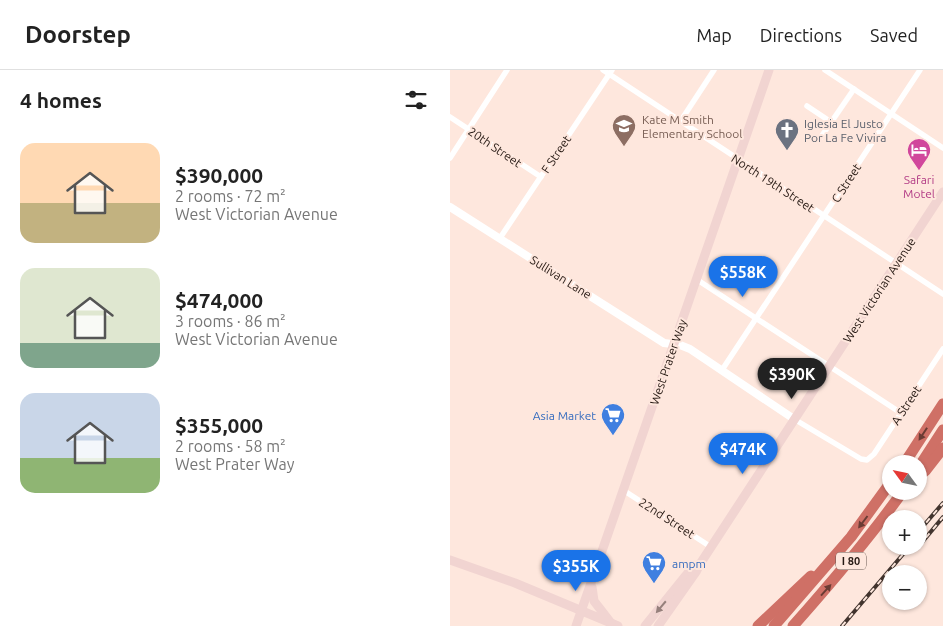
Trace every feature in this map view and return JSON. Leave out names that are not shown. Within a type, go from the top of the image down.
[{"type":"highway","points":[[910,455],[943,404]]},
{"type":"highway","points":[[927,455],[943,430]]},
{"type":"highway","points":[[928,467],[943,448]]},
{"type":"highway","name":"I 80","points":[[774,626],[831,562],[882,495]]},
{"type":"highway","name":"I 80","points":[[793,626],[844,569],[897,500]]},
{"type":"highway","points":[[758,626],[808,578],[831,562]]},
{"type":"main road","name":"West Prater Way","points":[[576,626],[769,70]]},
{"type":"main road","name":"West Victorian Avenue","points":[[658,626],[664,622],[943,192]]},
{"type":"main road","points":[[451,563],[508,580],[615,625]]},
{"type":"main road","name":"West Victorian Avenue","points":[[645,626],[691,569],[700,564]]},
{"type":"main road","points":[[592,581],[594,601],[615,625]]},
{"type":"street","points":[[450,158],[507,70]]},
{"type":"street","name":"North 19th Street","points":[[603,70],[610,72],[680,122],[943,294]]},
{"type":"street","points":[[680,122],[714,70]]},
{"type":"street","points":[[825,70],[943,148]]},
{"type":"street","name":"C Street","points":[[722,370],[920,70]]},
{"type":"street","name":"F Street","points":[[500,238],[610,72]]},
{"type":"street","points":[[821,136],[854,89]]},
{"type":"street","points":[[807,106],[831,122]]},
{"type":"street","name":"20th Street","points":[[450,117],[541,177]]},
{"type":"street","name":"Sullivan Lane","points":[[450,207],[664,342],[690,349],[794,419]]},
{"type":"street","points":[[696,279],[901,413]]},
{"type":"street","name":"A Street","points":[[794,419],[861,459],[867,460],[874,454],[943,349]]},
{"type":"street","name":"22nd Street","points":[[623,490],[711,547]]},
{"type":"railway","points":[[927,522],[943,503]]},
{"type":"railway","points":[[927,536],[943,517]]},
{"type":"railway","points":[[842,626],[902,555]]},
{"type":"place","name":"Kate M Smith Elementary School","points":[[624,147]]},
{"type":"place","name":"Iglesia El Justo Por La Fe Vivira","points":[[787,151]]},
{"type":"place","name":"Safari Motel","points":[[919,171]]},
{"type":"place","name":"Asia Market","points":[[613,436]]},
{"type":"place","name":"ampm","points":[[654,584]]}]
